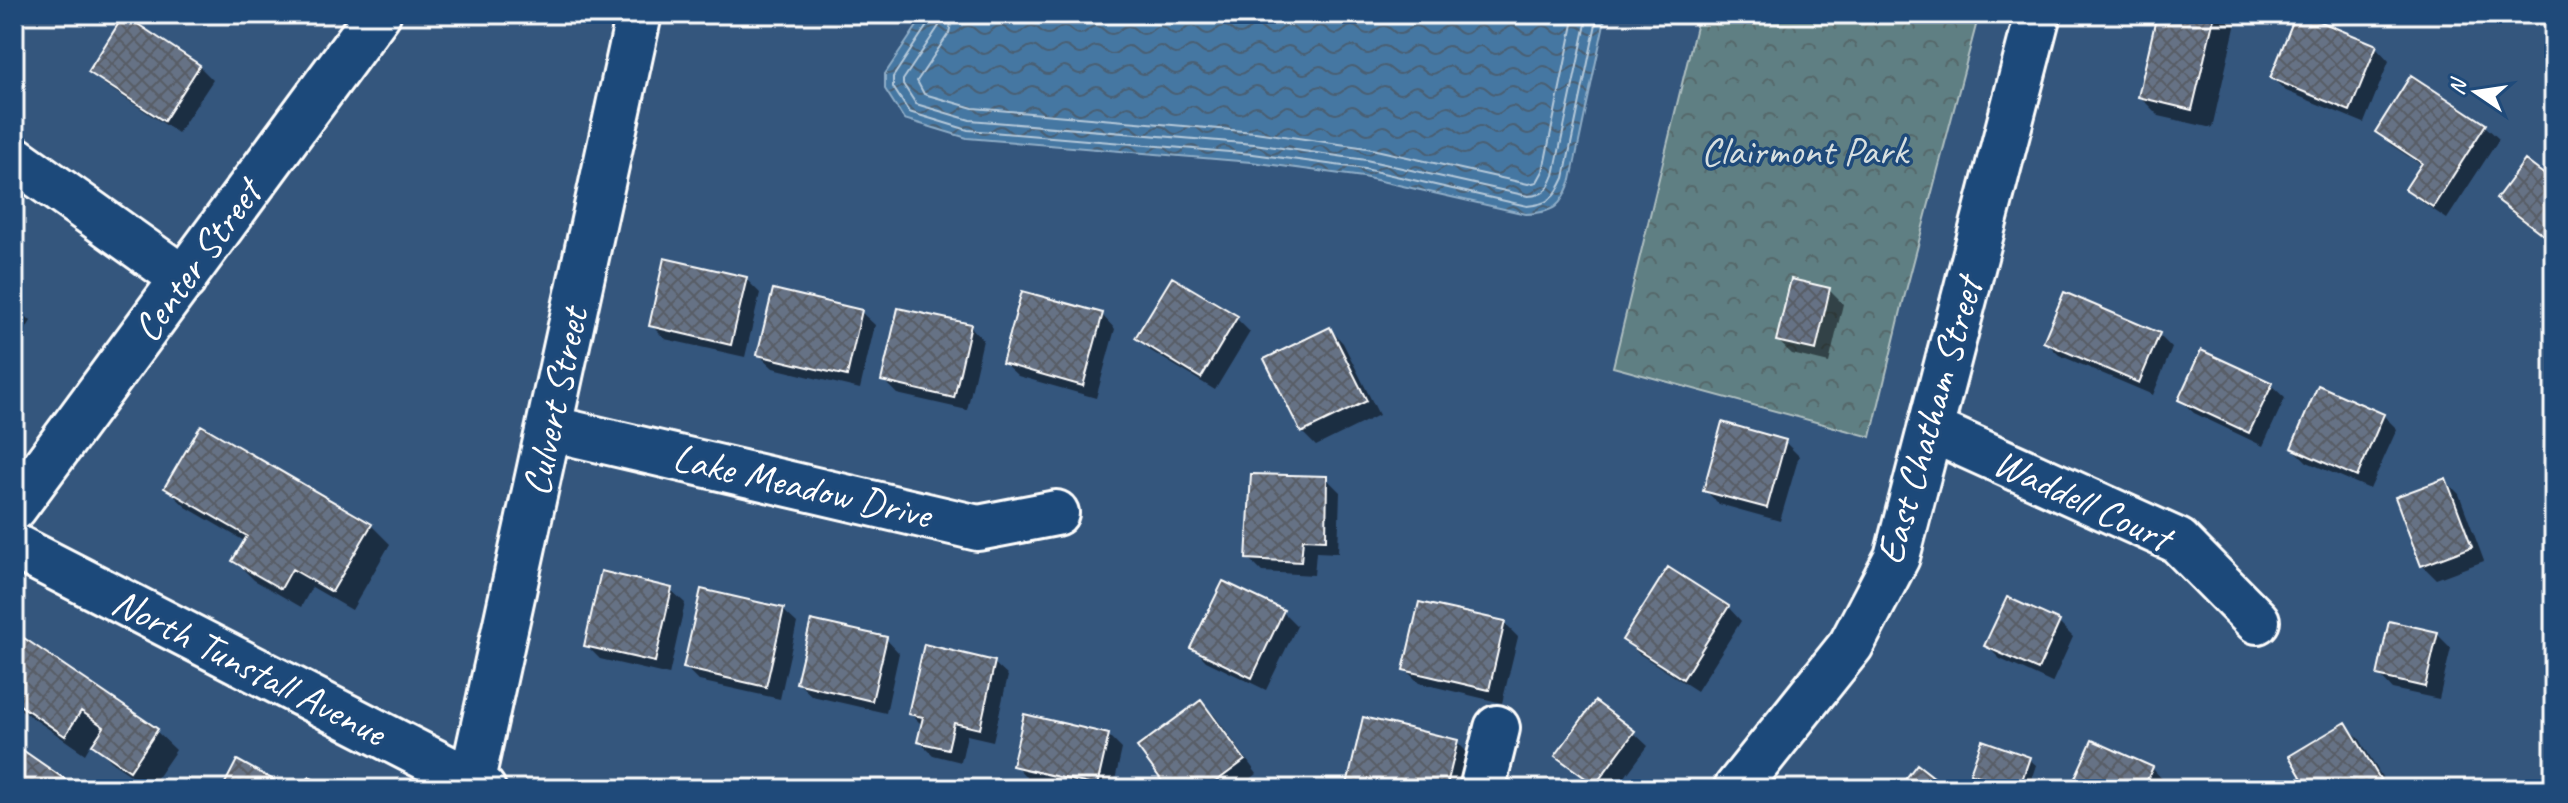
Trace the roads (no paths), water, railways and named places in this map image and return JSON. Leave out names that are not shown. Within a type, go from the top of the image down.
[{"type":"street","name":"Center Street","points":[[14,508],[378,14]]},
{"type":"street","name":"Culvert Street","points":[[475,786],[639,14]]},
{"type":"street","name":"East Chatham Street","points":[[1736,789],[1851,645],[1897,557],[2038,14]]},
{"type":"street","points":[[14,158],[184,279]]},
{"type":"street","name":"Lake Meadow Drive","points":[[549,428],[978,528],[1056,513]]},
{"type":"street","name":"Waddell Court","points":[[1930,429],[2178,541],[2257,621]]},
{"type":"street","name":"North Tunstall Avenue","points":[[14,546],[475,786]]},
{"type":"street","points":[[1482,789],[1497,728]]},
{"type":"water","points":[[925,14],[1606,14],[1571,180],[1556,206],[1544,212],[1526,214],[1363,177],[1251,162],[967,138],[904,119],[885,89],[885,74]]},
{"type":"park label","name":"Clairmont Park","points":[[1804,151]]}]
